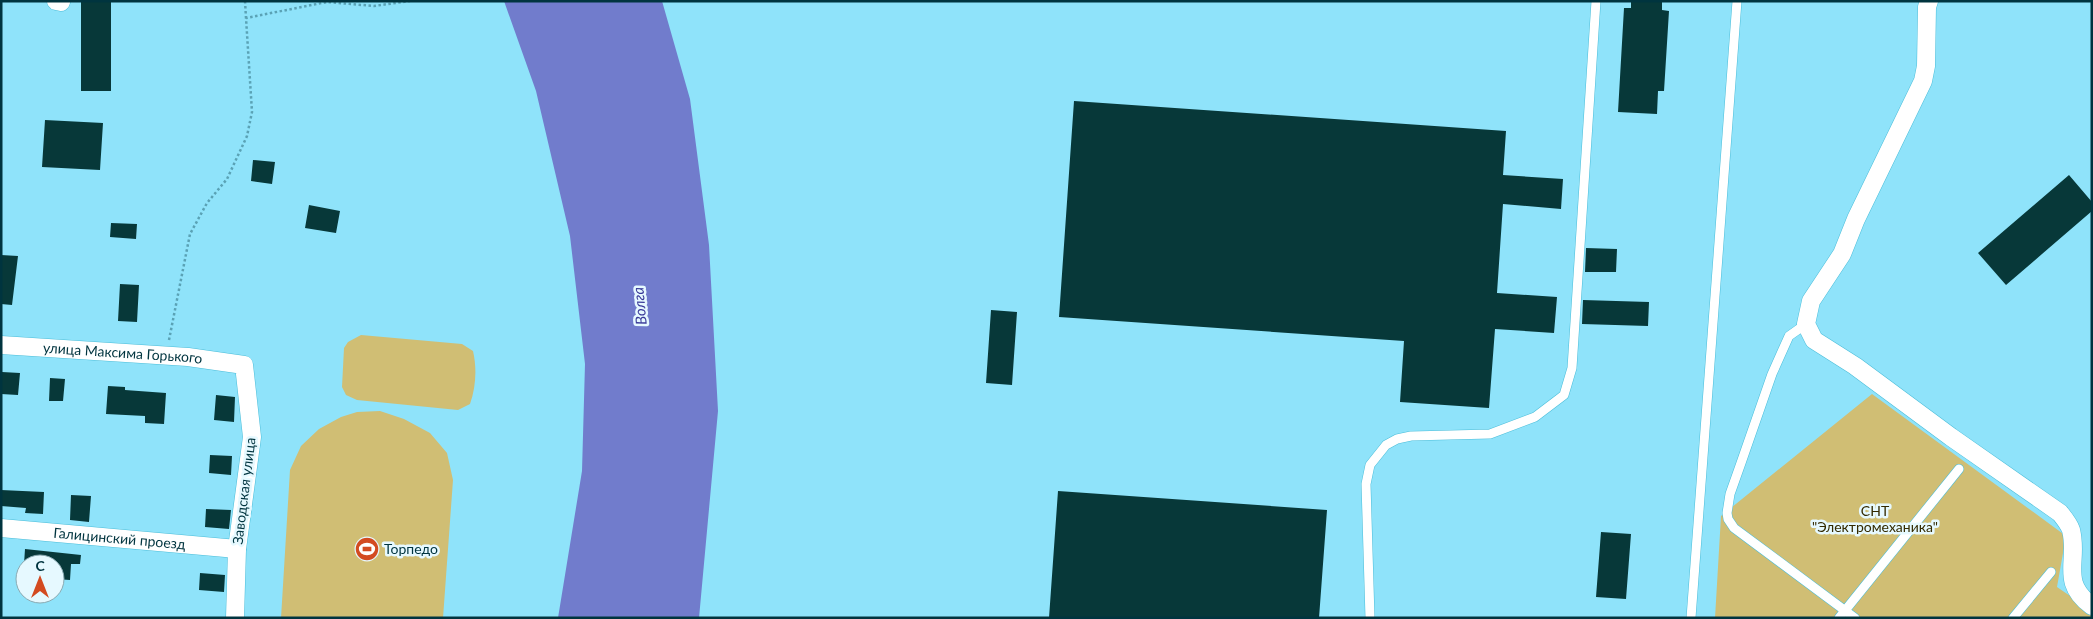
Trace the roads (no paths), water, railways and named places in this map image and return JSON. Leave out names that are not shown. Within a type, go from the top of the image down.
[{"type":"street","points":[[56,1],[61,2]]},
{"type":"street","points":[[1929,1],[1927,7],[1926,66],[1923,81],[1856,218],[1842,254],[1811,301],[1806,324],[1814,340],[1855,366],[1951,437],[2060,513],[2070,528],[2072,535],[2072,583],[2081,598],[2092,606]]},
{"type":"street","name":"улица Максима Горького","points":[[1,346],[165,356],[244,365]]},
{"type":"street","name":"Заводская улица","points":[[235,618],[237,549],[252,437],[244,365]]},
{"type":"street","name":"Галицинский проезд","points":[[1,528],[237,549]]},
{"type":"lane","points":[[1370,618],[1366,484],[1370,465],[1386,445],[1397,439],[1411,436],[1490,434],[1535,417],[1564,395],[1572,368],[1596,1]]},
{"type":"lane","points":[[1691,618],[1737,1]]},
{"type":"lane","points":[[1806,324],[1789,336],[1772,374],[1730,494],[1727,513],[1728,519],[1734,528],[1842,614],[1855,618]]},
{"type":"lane","points":[[1842,614],[1959,468]]},
{"type":"lane","points":[[2013,618],[2051,572]]},
{"type":"water","name":"Волга","points":[[504,1],[662,1],[690,99],[709,245],[718,411],[699,618],[558,618],[582,471],[585,364],[570,236],[536,91]]},
{"type":"place","name":"Торпедо","points":[[367,549]]},
{"type":"park label","name":"СНТ \"Электромеханика\"","points":[[1875,520]]}]
